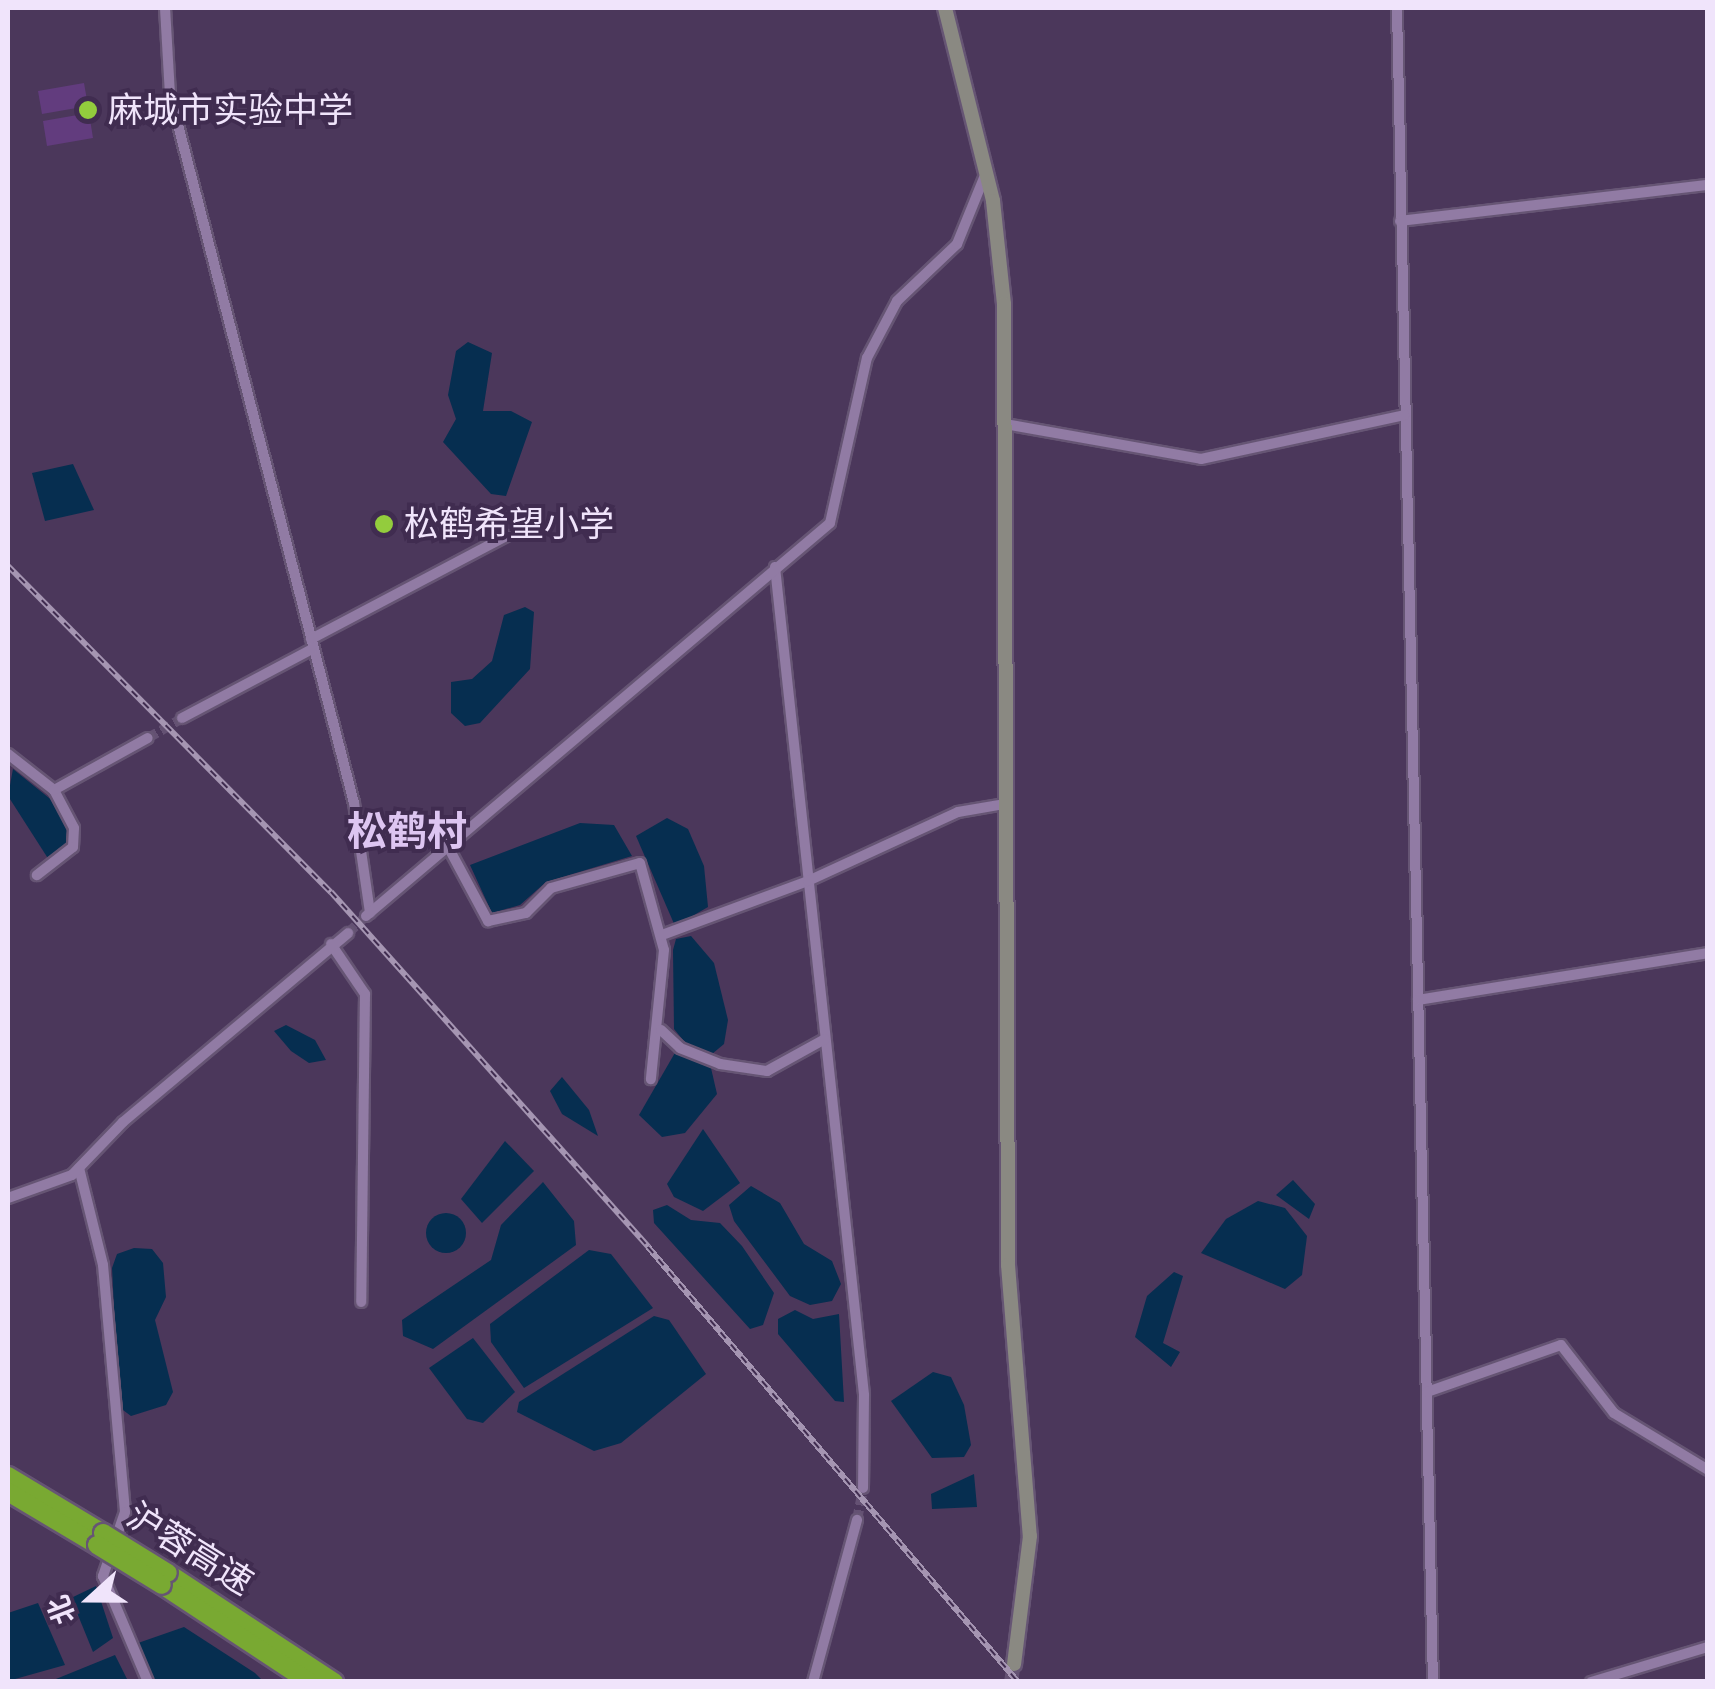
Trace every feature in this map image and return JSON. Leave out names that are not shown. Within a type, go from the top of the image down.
[{"type":"highway","name":"沪蓉高速","points":[[8,1476],[100,1539],[334,1682]]},
{"type":"highway","name":"沪蓉高速","points":[[8,1492],[100,1539]]},
{"type":"highway","name":"沪蓉高速","points":[[165,1579],[309,1682]]},
{"type":"main road","points":[[945,8],[986,173],[1003,282],[1008,1265],[1030,1536],[1014,1664]]},
{"type":"street","points":[[165,8],[179,130],[354,804],[368,914],[446,842],[833,517],[868,358],[898,301],[957,244],[986,173]]},
{"type":"street","points":[[1397,8],[1432,1682]]},
{"type":"street","points":[[1400,221],[1708,185]]},
{"type":"street","points":[[1005,424],[1200,459],[1404,416]]},
{"type":"street","points":[[182,718],[506,536]]},
{"type":"street","points":[[775,567],[864,1396],[863,1488]]},
{"type":"street","points":[[54,790],[148,738]]},
{"type":"street","points":[[8,754],[13,763],[54,790],[72,818],[74,844],[37,875]]},
{"type":"street","points":[[662,934],[808,881],[958,812],[1005,804]]},
{"type":"street","points":[[446,842],[488,921],[526,913],[552,888],[640,862],[662,934],[660,1030],[651,1079]]},
{"type":"street","points":[[8,1198],[79,1168],[348,933]]},
{"type":"street","points":[[332,944],[365,994],[361,1302]]},
{"type":"street","points":[[1418,1000],[1708,953]]},
{"type":"street","points":[[660,1030],[707,1058],[767,1071],[825,1039]]},
{"type":"street","points":[[79,1168],[103,1264],[125,1512],[103,1576],[148,1682]]},
{"type":"street","points":[[1427,1392],[1561,1346],[1614,1413],[1708,1470]]},
{"type":"street","points":[[813,1682],[857,1520]]},
{"type":"street","points":[[1591,1682],[1631,1676],[1708,1647]]},
{"type":"shaded area","points":[[84,83],[88,106],[42,114],[38,91]]},
{"type":"shaded area","points":[[89,113],[93,138],[47,146],[43,121]]},
{"type":"water","points":[[468,342],[492,353],[483,411],[511,411],[532,422],[506,496],[491,494],[443,442],[456,419],[448,395],[456,351]]},
{"type":"water","points":[[73,464],[94,510],[45,521],[32,473]]},
{"type":"water","points":[[525,607],[534,612],[530,669],[480,723],[465,726],[451,713],[451,682],[472,679],[492,661],[504,615]]},
{"type":"water","points":[[13,769],[64,810],[69,841],[49,860],[8,796]]},
{"type":"water","points":[[667,818],[688,829],[704,866],[708,907],[675,926],[636,836]]},
{"type":"water","points":[[580,823],[614,825],[632,856],[546,882],[520,905],[492,913],[470,865]]},
{"type":"water","points":[[691,936],[714,963],[728,1020],[724,1044],[712,1054],[688,1046],[674,1029],[673,950],[676,939]]},
{"type":"water","points":[[286,1025],[315,1040],[326,1060],[309,1063],[291,1051],[274,1031]]},
{"type":"water","points":[[676,1051],[711,1068],[717,1094],[685,1133],[662,1137],[639,1115]]},
{"type":"water","points":[[562,1077],[589,1110],[598,1136],[562,1114],[550,1091]]},
{"type":"water","points":[[703,1129],[740,1183],[703,1211],[674,1197],[667,1184]]},
{"type":"water","points":[[505,1141],[534,1171],[482,1223],[461,1199]]},
{"type":"water","points":[[1293,1180],[1315,1204],[1309,1219],[1276,1195]]},
{"type":"water","points":[[543,1182],[574,1221],[576,1245],[433,1349],[403,1336],[402,1320],[491,1260],[501,1225]]},
{"type":"water","points":[[751,1186],[780,1203],[804,1244],[832,1261],[841,1284],[832,1301],[810,1305],[790,1296],[734,1221],[729,1205]]},
{"type":"water","points":[[1258,1201],[1285,1208],[1307,1236],[1302,1275],[1285,1289],[1201,1253],[1226,1219]]},
{"type":"water","points":[[667,1205],[691,1220],[720,1223],[742,1246],[774,1293],[763,1325],[750,1329],[654,1223],[653,1210]]},
{"type":"water","points":[[446,1213],[460,1219],[466,1233],[460,1247],[446,1253],[432,1247],[426,1233],[432,1219]]},
{"type":"water","points":[[134,1248],[152,1249],[163,1263],[166,1297],[155,1320],[173,1392],[166,1405],[131,1416],[119,1407],[112,1268],[117,1254]]},
{"type":"water","points":[[589,1250],[611,1254],[653,1308],[524,1388],[491,1342],[490,1324]]},
{"type":"water","points":[[1174,1272],[1183,1276],[1163,1343],[1180,1352],[1171,1367],[1135,1337],[1147,1296]]},
{"type":"water","points":[[795,1310],[813,1319],[839,1314],[844,1402],[835,1401],[778,1334],[778,1319]]},
{"type":"water","points":[[654,1316],[669,1320],[706,1374],[621,1443],[594,1451],[517,1412],[519,1402]]},
{"type":"water","points":[[473,1338],[515,1392],[483,1423],[467,1419],[429,1368]]},
{"type":"water","points":[[933,1372],[951,1377],[964,1405],[971,1445],[964,1457],[932,1458],[891,1401]]},
{"type":"water","points":[[974,1474],[977,1507],[932,1509],[931,1494]]},
{"type":"water","points":[[96,1586],[113,1638],[93,1652],[71,1598]]},
{"type":"water","points":[[38,1603],[65,1665],[8,1681],[8,1613]]},
{"type":"water","points":[[184,1627],[263,1681],[153,1681],[138,1643]]},
{"type":"water","points":[[115,1655],[128,1681],[51,1681]]},
{"type":"tunnel","points":[[148,738],[182,718]]},
{"type":"tunnel","points":[[348,933],[366,916]]},
{"type":"tunnel","points":[[857,1520],[863,1488]]},
{"type":"tunnel","points":[[1011,1682],[1014,1664]]},
{"type":"railway","points":[[8,566],[331,892],[648,1247],[1018,1682]]},
{"type":"place","name":"麻城市实验中学","points":[[88,110]]},
{"type":"place","name":"松鹤希望小学","points":[[384,524]]},
{"type":"district","name":"松鹤村","points":[[407,831]]}]
